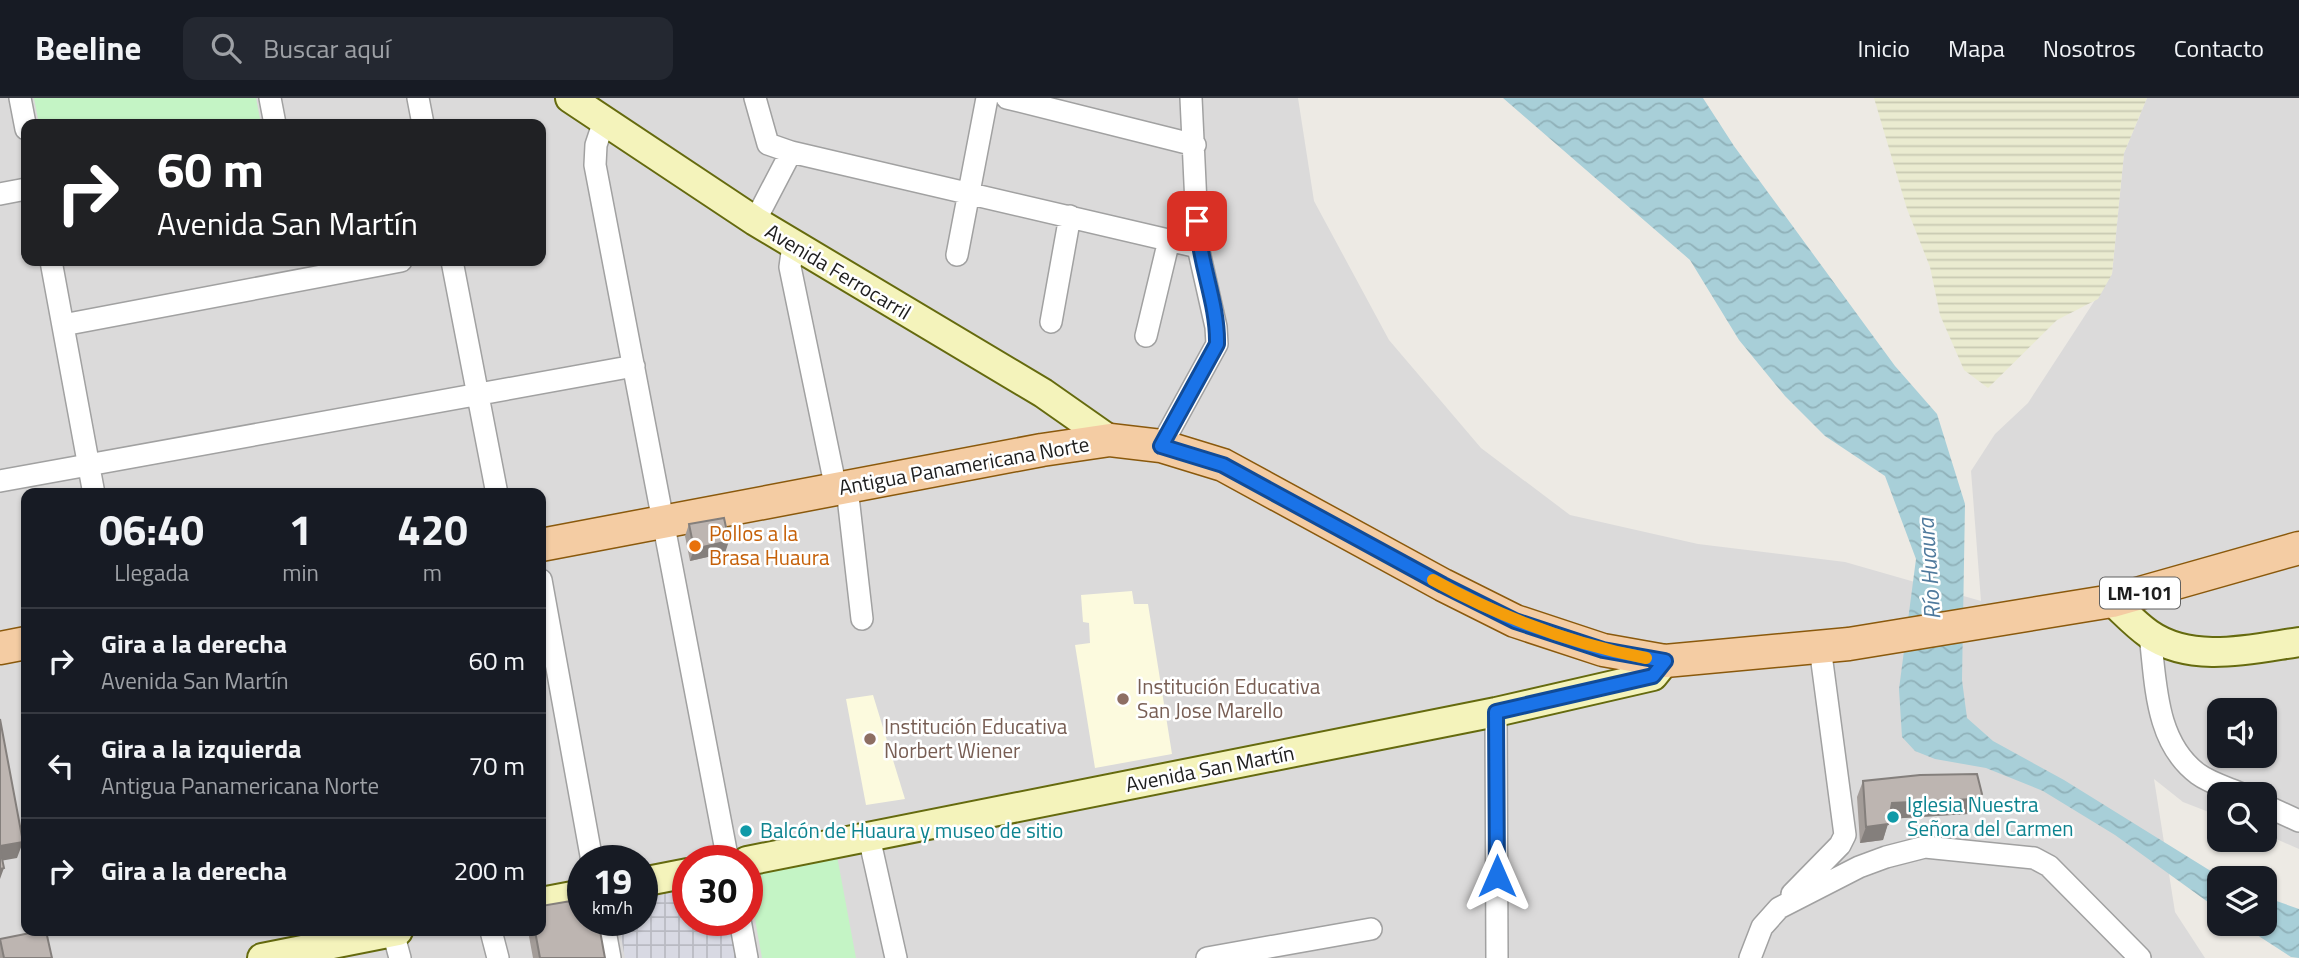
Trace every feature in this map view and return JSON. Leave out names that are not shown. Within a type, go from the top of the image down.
[{"type":"main road","name":"Avenida Ferrocarril","points":[[570,98],[755,221],[1043,393],[1110,440]]},
{"type":"main road","name":"Antigua Panamericana Norte","points":[[546,544],[1042,450],[1110,440],[1161,446],[1223,465],[1443,585],[1515,621],[1603,650],[1665,661],[1835,646],[2112,601],[2299,548]]},
{"type":"main road","points":[[2112,601],[2150,635],[2189,652],[2250,650],[2299,642]]},
{"type":"main road","points":[[0,648],[21,644]]},
{"type":"main road","name":"Avenida San Martín","points":[[763,859],[1496,712],[1653,676],[1665,661]]},
{"type":"main road","points":[[546,901],[567,897]]},
{"type":"main road","points":[[262,958],[319,952],[378,936]]},
{"type":"street","points":[[20,98],[24,119]]},
{"type":"street","points":[[270,98],[274,119]]},
{"type":"street","points":[[418,98],[422,119]]},
{"type":"street","points":[[755,98],[768,144],[791,152],[968,191],[1198,247]]},
{"type":"street","points":[[957,255],[987,98]]},
{"type":"street","points":[[1007,98],[1195,145]]},
{"type":"street","points":[[1161,446],[1217,344],[1216,327],[1198,247],[1191,98]]},
{"type":"street","points":[[604,121],[596,145],[595,165],[725,845]]},
{"type":"street","points":[[755,221],[791,152]]},
{"type":"street","points":[[0,194],[21,190]]},
{"type":"street","points":[[1051,322],[1070,216]]},
{"type":"street","points":[[1146,336],[1169,240]]},
{"type":"street","points":[[793,245],[790,267],[842,488],[862,620]]},
{"type":"street","points":[[52,266],[93,488]]},
{"type":"street","points":[[63,325],[305,270],[348,266]]},
{"type":"street","points":[[453,266],[496,488]]},
{"type":"street","points":[[0,481],[634,366]]},
{"type":"street","points":[[546,608],[589,845]]},
{"type":"street","points":[[2150,635],[2159,710],[2173,748],[2198,774],[2216,782]]},
{"type":"street","points":[[1750,958],[1762,927],[1840,845],[1844,835],[1835,646]]},
{"type":"street","points":[[1496,712],[1497,958]]},
{"type":"street","points":[[2277,811],[2299,821]]},
{"type":"street","points":[[869,837],[896,958]]},
{"type":"street","points":[[1779,908],[1859,867],[1925,848],[2034,858],[2049,866],[2140,958]]},
{"type":"street","points":[[1215,957],[1371,929]]},
{"type":"street","points":[[397,936],[400,958]]},
{"type":"street","points":[[492,936],[498,958]]},
{"type":"street","points":[[606,936],[610,958]]},
{"type":"street","points":[[743,936],[747,958]]},
{"type":"shaded area","points":[[0,98],[1298,98],[1314,201],[1389,340],[1481,448],[1570,515],[1698,544],[1845,562],[1981,601],[1971,471],[1995,434],[2028,403],[2112,274],[2124,153],[2147,98],[2299,98],[2299,849],[2277,839],[2277,782],[2207,782],[2207,811],[2183,802],[2154,779],[2175,912],[2205,958],[0,958]]},
{"type":"shaded area","name":"Institución Educativa San Jose Marello","points":[[1132,591],[1134,604],[1148,604],[1172,754],[1095,768],[1075,645],[1090,643],[1089,623],[1083,622],[1081,595]]},
{"type":"shaded area","name":"Institución Educativa Norbert Wiener","points":[[873,695],[905,799],[866,805],[846,699]]},
{"type":"shaded area","points":[[672,890],[672,936],[737,936],[741,958],[625,958],[621,936],[658,936],[658,893]]},
{"type":"green space","points":[[34,98],[256,98],[260,119],[38,119]]},
{"type":"green space","points":[[1874,98],[2147,98],[2124,153],[2112,274],[2098,299],[2057,320],[1988,388],[1964,370],[1940,315],[1930,267],[1907,209]]},
{"type":"green space","points":[[837,856],[856,958],[762,958],[758,936],[763,936],[763,872]]},
{"type":"water","name":"Río Huaura","points":[[1503,98],[1703,98],[1734,146],[1895,366],[1937,414],[1965,504],[1962,680],[1967,718],[1993,741],[2064,780],[2207,869],[2207,901],[2115,835],[2043,791],[1986,768],[1935,759],[1915,751],[1902,737],[1899,689],[1916,559],[1885,476],[1825,436],[1785,396],[1739,340],[1690,260]]},
{"type":"water","points":[[2277,901],[2299,909],[2299,958],[2291,957],[2259,936],[2277,936]]},
{"type":"building","points":[[724,518],[729,541],[694,549],[689,524]]},
{"type":"building","points":[[0,719],[21,842],[0,846]]},
{"type":"building","points":[[1977,774],[1982,794],[1974,799],[1892,803],[1888,824],[1866,827],[1863,781],[1920,775]]},
{"type":"building","points":[[0,849],[4,868],[0,869]]},
{"type":"building","points":[[567,902],[567,936],[601,936],[605,958],[540,958],[536,936],[546,936],[546,905]]},
{"type":"building","points":[[21,935],[47,936],[52,958],[4,958],[0,939]]},
{"type":"slow traffic","points":[[1433,580],[1515,621],[1603,650],[1646,658]]},
{"type":"place","name":"Pollos a la Brasa Huaura","points":[[695,546]]},
{"type":"place","name":"Institución Educativa San Jose Marello","points":[[1123,699]]},
{"type":"place","name":"Institución Educativa Norbert Wiener","points":[[870,739]]},
{"type":"place","name":"Iglesia Nuestra Señora del Carmen","points":[[1893,817]]},
{"type":"place","name":"Balcón de Huaura y museo de sitio","points":[[746,831]]},
{"type":"route","points":[[1197,221],[1198,247],[1216,327],[1217,344],[1209,363],[1161,446],[1223,465],[1443,585],[1515,621],[1603,650],[1665,661],[1653,676],[1496,712],[1497,876]]}]
